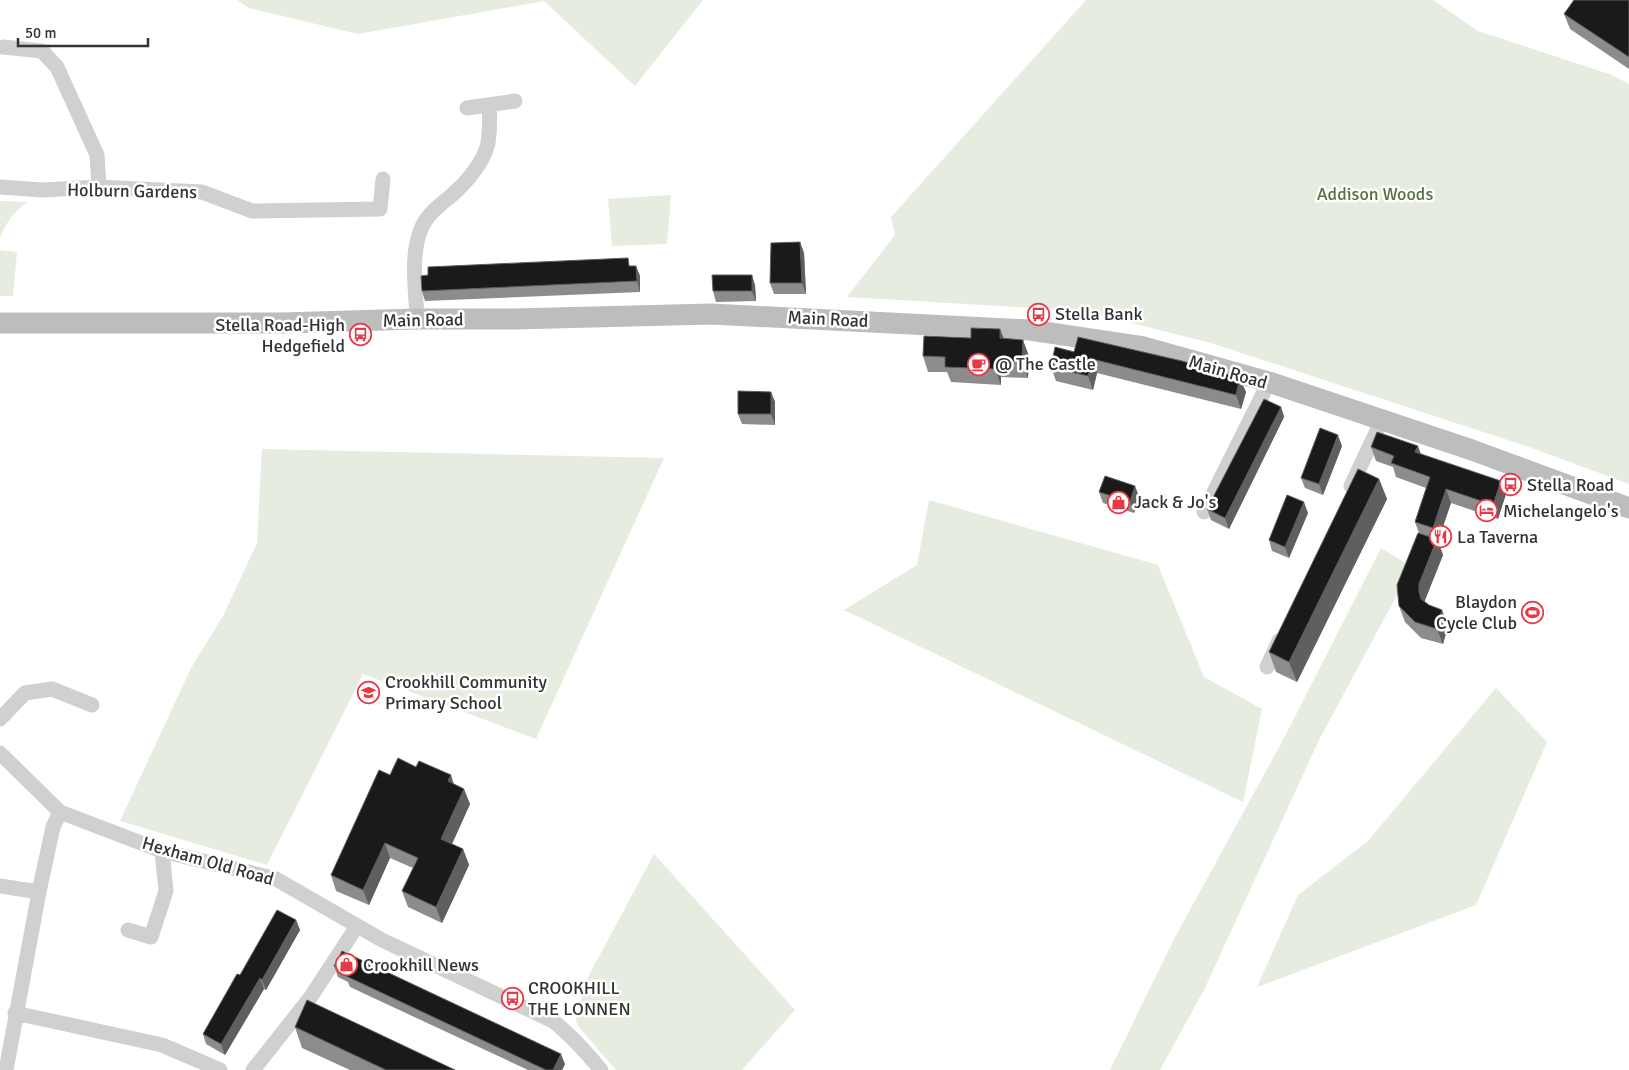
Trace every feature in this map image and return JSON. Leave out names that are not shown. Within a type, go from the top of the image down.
[{"type":"main road","name":"Main Road","points":[[0,323],[281,323],[417,319],[514,320],[711,314],[1030,330],[1144,348],[1268,382],[1472,450],[1629,508]]},
{"type":"street","points":[[3,47],[42,51],[57,67],[97,156],[99,187]]},
{"type":"street","points":[[466,108],[515,101]]},
{"type":"street","points":[[417,319],[416,246],[422,228],[432,211],[464,184],[480,162],[488,145],[489,105]]},
{"type":"street","name":"Holburn Gardens","points":[[0,187],[42,190],[99,187],[202,192],[252,211],[380,209],[383,179]]},
{"type":"street","points":[[1204,512],[1268,382]]},
{"type":"street","points":[[1345,500],[1382,420]]},
{"type":"street","points":[[1267,667],[1283,632]]},
{"type":"street","points":[[0,719],[25,693],[52,689],[92,706]]},
{"type":"street","name":"Hexham Old Road","points":[[0,753],[60,812],[162,851],[276,879],[382,940],[552,1021],[590,1056],[600,1070]]},
{"type":"street","points":[[6,1070],[15,1013],[39,892],[53,827],[60,812]]},
{"type":"street","points":[[128,930],[151,937],[166,891],[162,851]]},
{"type":"street","points":[[0,886],[39,892]]},
{"type":"street","points":[[253,1070],[310,998],[357,926]]},
{"type":"street","points":[[15,1013],[162,1045],[220,1070]]},
{"type":"green space","points":[[237,0],[703,0],[635,86],[544,1],[358,34],[249,8]]},
{"type":"green space","name":"Addison Woods","points":[[1086,0],[1433,0],[1478,31],[1612,75],[1629,84],[1629,484],[1532,448],[1211,343],[1084,311],[847,297],[895,235],[891,217]]},
{"type":"green space","points":[[671,195],[667,244],[612,246],[608,199]]},
{"type":"green space","points":[[0,201],[27,202],[11,218],[0,238]]},
{"type":"green space","points":[[0,250],[17,252],[13,296],[0,296]]},
{"type":"green space","name":"Crookhill Community Primary School","points":[[262,449],[664,458],[536,739],[363,674],[267,865],[120,821],[191,668],[223,616],[257,543]]},
{"type":"green space","points":[[929,500],[1158,565],[1204,677],[1262,709],[1243,802],[844,610],[917,565]]},
{"type":"green space","points":[[1381,548],[1412,567],[1319,740],[1204,990],[1160,1070],[1110,1070],[1174,939],[1283,740]]},
{"type":"green space","points":[[1496,688],[1547,742],[1476,905],[1257,987],[1298,895],[1368,841]]},
{"type":"green space","points":[[654,854],[795,1010],[742,1070],[616,1070],[577,1025],[576,1017],[588,977]]},
{"type":"building","points":[[1574,0],[1629,0],[1629,57],[1564,14]]},
{"type":"building","points":[[800,242],[802,283],[770,283],[771,243]]},
{"type":"building","points":[[628,258],[629,266],[636,266],[637,281],[422,291],[421,276],[428,275],[428,267]]},
{"type":"building","points":[[712,275],[752,275],[752,291],[713,291]]},
{"type":"building","points":[[971,328],[1000,329],[1000,338],[1023,340],[1022,362],[995,361],[995,369],[945,367],[945,357],[923,356],[924,336],[971,338]]},
{"type":"building","points":[[1078,337],[1182,361],[1240,378],[1236,395],[1092,359],[1088,376],[1051,367],[1055,347],[1074,352]]},
{"type":"building","points":[[738,391],[771,392],[771,414],[738,414]]},
{"type":"building","points":[[1264,399],[1281,407],[1225,518],[1207,509]]},
{"type":"building","points":[[1320,428],[1338,435],[1319,484],[1301,478]]},
{"type":"building","points":[[1377,432],[1418,446],[1415,452],[1501,481],[1493,505],[1446,489],[1433,528],[1415,522],[1430,477],[1391,463],[1394,456],[1371,447]]},
{"type":"building","points":[[1358,469],[1379,479],[1289,662],[1269,652]]},
{"type":"building","points":[[1105,476],[1135,486],[1130,502],[1099,492]]},
{"type":"building","points":[[1287,495],[1304,502],[1285,547],[1269,540]]},
{"type":"building","points":[[1418,533],[1437,539],[1419,584],[1419,591],[1421,599],[1429,605],[1442,610],[1437,629],[1415,622],[1399,606],[1397,585]]},
{"type":"building","points":[[398,758],[416,767],[419,761],[451,775],[448,781],[464,789],[441,839],[463,849],[436,907],[402,891],[418,858],[385,843],[363,890],[331,875],[379,770],[390,775]]},
{"type":"building","points":[[277,910],[296,920],[262,980],[260,978],[221,1044],[203,1034],[237,974],[240,975]]},
{"type":"building","points":[[342,951],[561,1054],[553,1070],[546,1070],[346,976],[348,973],[334,966]]},
{"type":"building","points":[[307,1000],[455,1070],[386,1070],[295,1027]]},
{"type":"place","name":"Stella Bank","points":[[1039,314]]},
{"type":"place","name":"Stella Road-High Hedgefield","points":[[361,335]]},
{"type":"place","name":"@ The Castle","points":[[979,364]]},
{"type":"place","name":"Stella Road","points":[[1511,485]]},
{"type":"place","name":"Jack & Jo's","points":[[1118,502]]},
{"type":"place","name":"Michelangelo's","points":[[1487,511]]},
{"type":"place","name":"La Taverna","points":[[1441,537]]},
{"type":"place","name":"Blaydon Cycle Club","points":[[1533,612]]},
{"type":"place","name":"Crookhill Community Primary School","points":[[369,692]]},
{"type":"place","name":"Crookhill News","points":[[347,965]]},
{"type":"place","name":"CROOKHILL THE LONNEN","points":[[512,998]]}]
